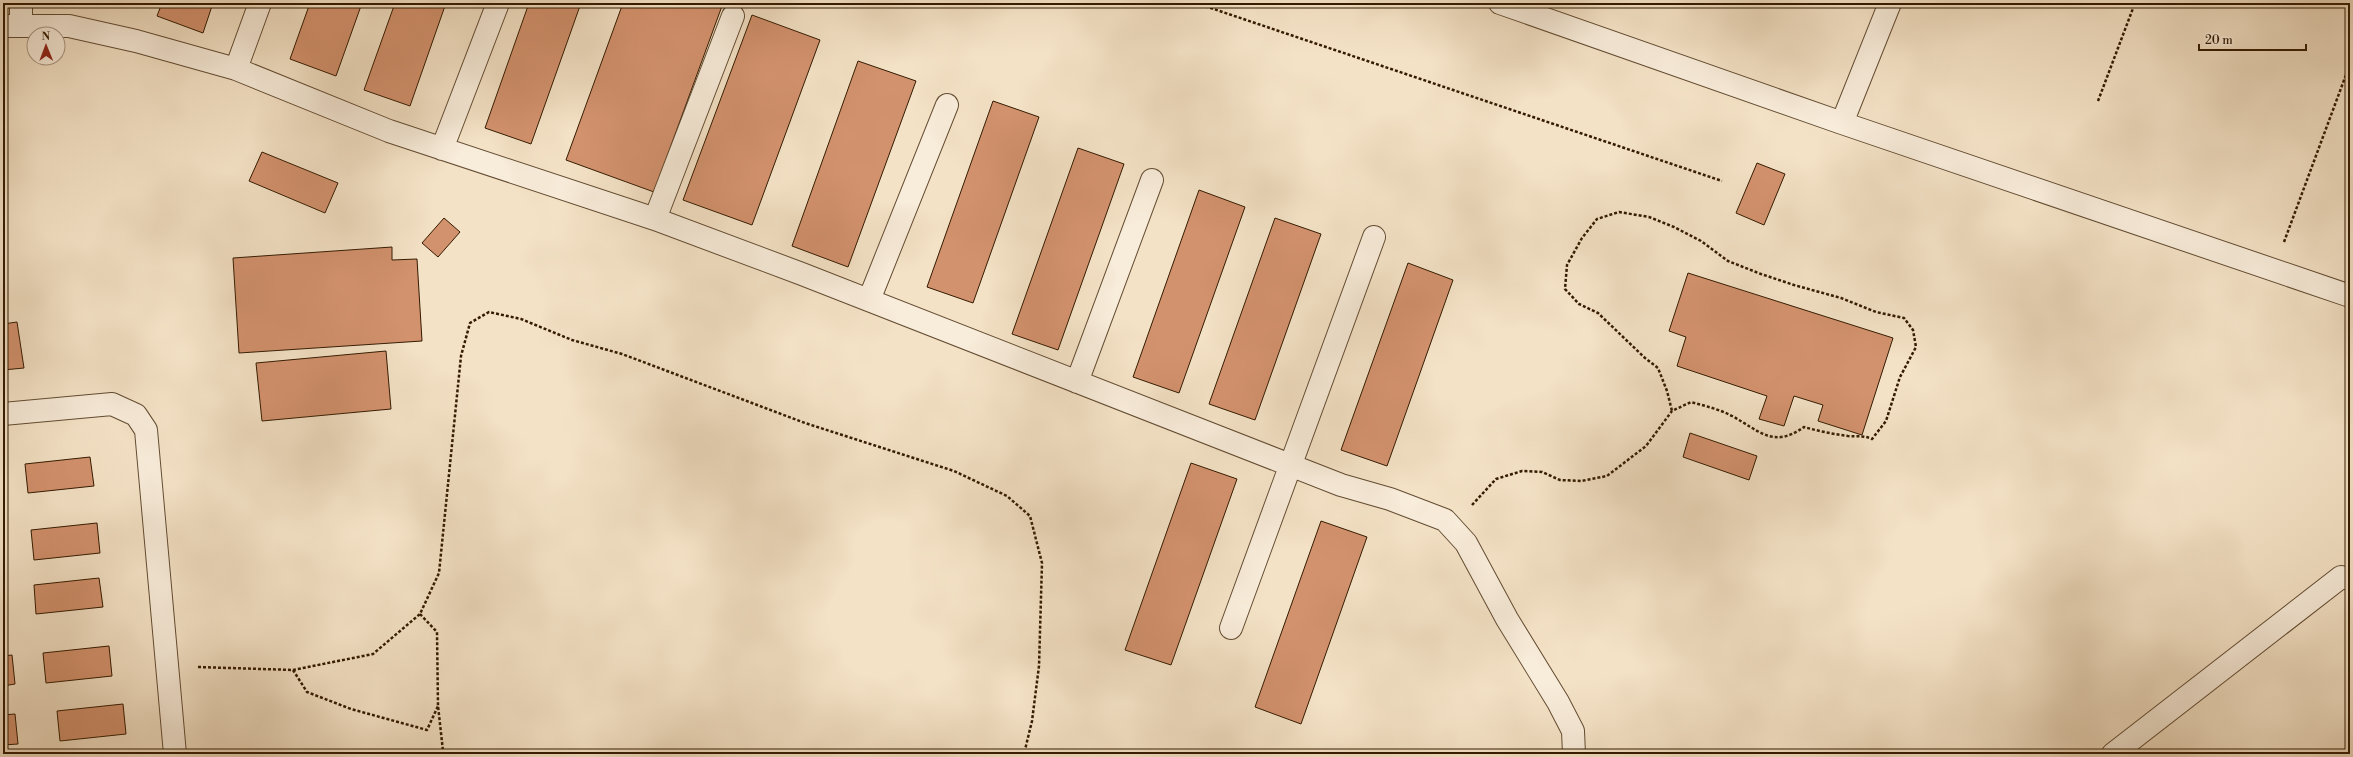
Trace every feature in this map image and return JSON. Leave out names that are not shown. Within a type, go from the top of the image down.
[{"type":"street","points":[[21,3],[12,26],[69,26],[136,41],[236,68],[390,131],[655,219],[869,300],[1290,465],[1445,520],[1466,543],[1507,619],[1558,702],[1573,731],[1574,754]]},
{"type":"street","points":[[236,68],[260,3]]},
{"type":"street","points":[[442,149],[498,3]]},
{"type":"street","points":[[1500,3],[1842,123],[2350,296]]},
{"type":"street","points":[[1842,123],[1890,3]]},
{"type":"street","points":[[655,219],[733,16]]},
{"type":"street","points":[[869,300],[947,105]]},
{"type":"street","points":[[1076,382],[1152,180]]},
{"type":"street","points":[[1231,628],[1374,237]]},
{"type":"street","points":[[3,414],[112,404],[136,414],[146,430],[175,754]]},
{"type":"street","points":[[2113,754],[2341,577],[2350,578]]},
{"type":"path","points":[[1196,3],[1722,180]]},
{"type":"path","points":[[2098,101],[2134,3]]},
{"type":"path","points":[[2273,270],[2350,64]]},
{"type":"path","points":[[1445,520],[1466,513],[1478,496],[1496,479],[1522,470],[1542,472],[1560,480],[1581,481],[1607,476],[1646,446],[1672,411],[1691,402],[1712,408],[1731,416],[1768,437],[1790,436],[1804,427],[1853,436],[1862,434],[1872,439],[1886,421],[1900,377],[1916,347],[1913,330],[1904,318],[1876,312],[1841,298],[1794,285],[1728,261],[1701,241],[1650,217],[1619,212],[1597,219],[1582,238],[1570,258],[1567,265],[1565,289],[1579,304],[1598,313],[1644,358],[1658,368],[1667,391],[1672,411]]},
{"type":"path","points":[[168,666],[293,670],[373,654],[420,614],[439,573],[461,356],[470,323],[489,312],[521,319],[572,340],[622,354],[805,423],[954,471],[1008,496],[1030,516],[1042,563],[1039,666],[1032,721],[1024,754]]},
{"type":"path","points":[[420,614],[437,632],[438,706],[444,750],[448,754]]},
{"type":"path","points":[[293,670],[307,692],[395,722],[427,730],[438,706]]},
{"type":"building","points":[[162,3],[213,3],[203,33],[157,16]]},
{"type":"building","points":[[310,3],[362,3],[336,76],[290,59]]},
{"type":"building","points":[[395,3],[446,3],[410,106],[364,90]]},
{"type":"building","points":[[529,3],[581,3],[531,144],[485,128]]},
{"type":"building","points":[[623,3],[714,3],[722,6],[654,192],[566,160]]},
{"type":"building","points":[[752,15],[820,40],[752,225],[683,200]]},
{"type":"building","points":[[858,61],[916,81],[848,267],[792,246]]},
{"type":"building","points":[[993,101],[1039,117],[973,303],[927,287]]},
{"type":"building","points":[[1078,148],[1124,164],[1058,350],[1012,334]]},
{"type":"building","points":[[262,152],[338,183],[325,213],[249,181]]},
{"type":"building","points":[[1757,163],[1785,174],[1764,225],[1736,213]]},
{"type":"building","points":[[1199,190],[1245,207],[1179,393],[1133,377]]},
{"type":"building","points":[[444,218],[460,232],[438,257],[422,243]]},
{"type":"building","points":[[1275,218],[1321,234],[1255,420],[1209,404]]},
{"type":"building","points":[[392,247],[392,260],[417,259],[422,341],[239,353],[233,258]]},
{"type":"building","points":[[1408,263],[1453,280],[1387,466],[1341,450]]},
{"type":"building","points":[[1688,273],[1893,338],[1862,435],[1818,421],[1823,405],[1794,396],[1784,426],[1759,419],[1767,396],[1677,366],[1686,337],[1669,331]]},
{"type":"building","points":[[17,322],[24,368],[3,370],[3,324]]},
{"type":"building","points":[[386,351],[391,409],[262,421],[256,363]]},
{"type":"building","points":[[1690,433],[1757,456],[1749,480],[1683,457]]},
{"type":"building","points":[[90,457],[94,486],[28,493],[25,464]]},
{"type":"building","points":[[1191,463],[1237,479],[1171,665],[1125,650]]},
{"type":"building","points":[[1321,521],[1367,537],[1301,724],[1255,707]]},
{"type":"building","points":[[97,523],[100,553],[34,560],[31,530]]},
{"type":"building","points":[[99,578],[103,607],[36,614],[34,585]]},
{"type":"building","points":[[109,646],[112,676],[46,683],[43,653]]},
{"type":"building","points":[[12,655],[15,684],[3,686],[3,656]]},
{"type":"building","points":[[123,704],[126,734],[60,741],[57,711]]},
{"type":"building","points":[[15,714],[18,744],[3,745],[3,715]]}]
